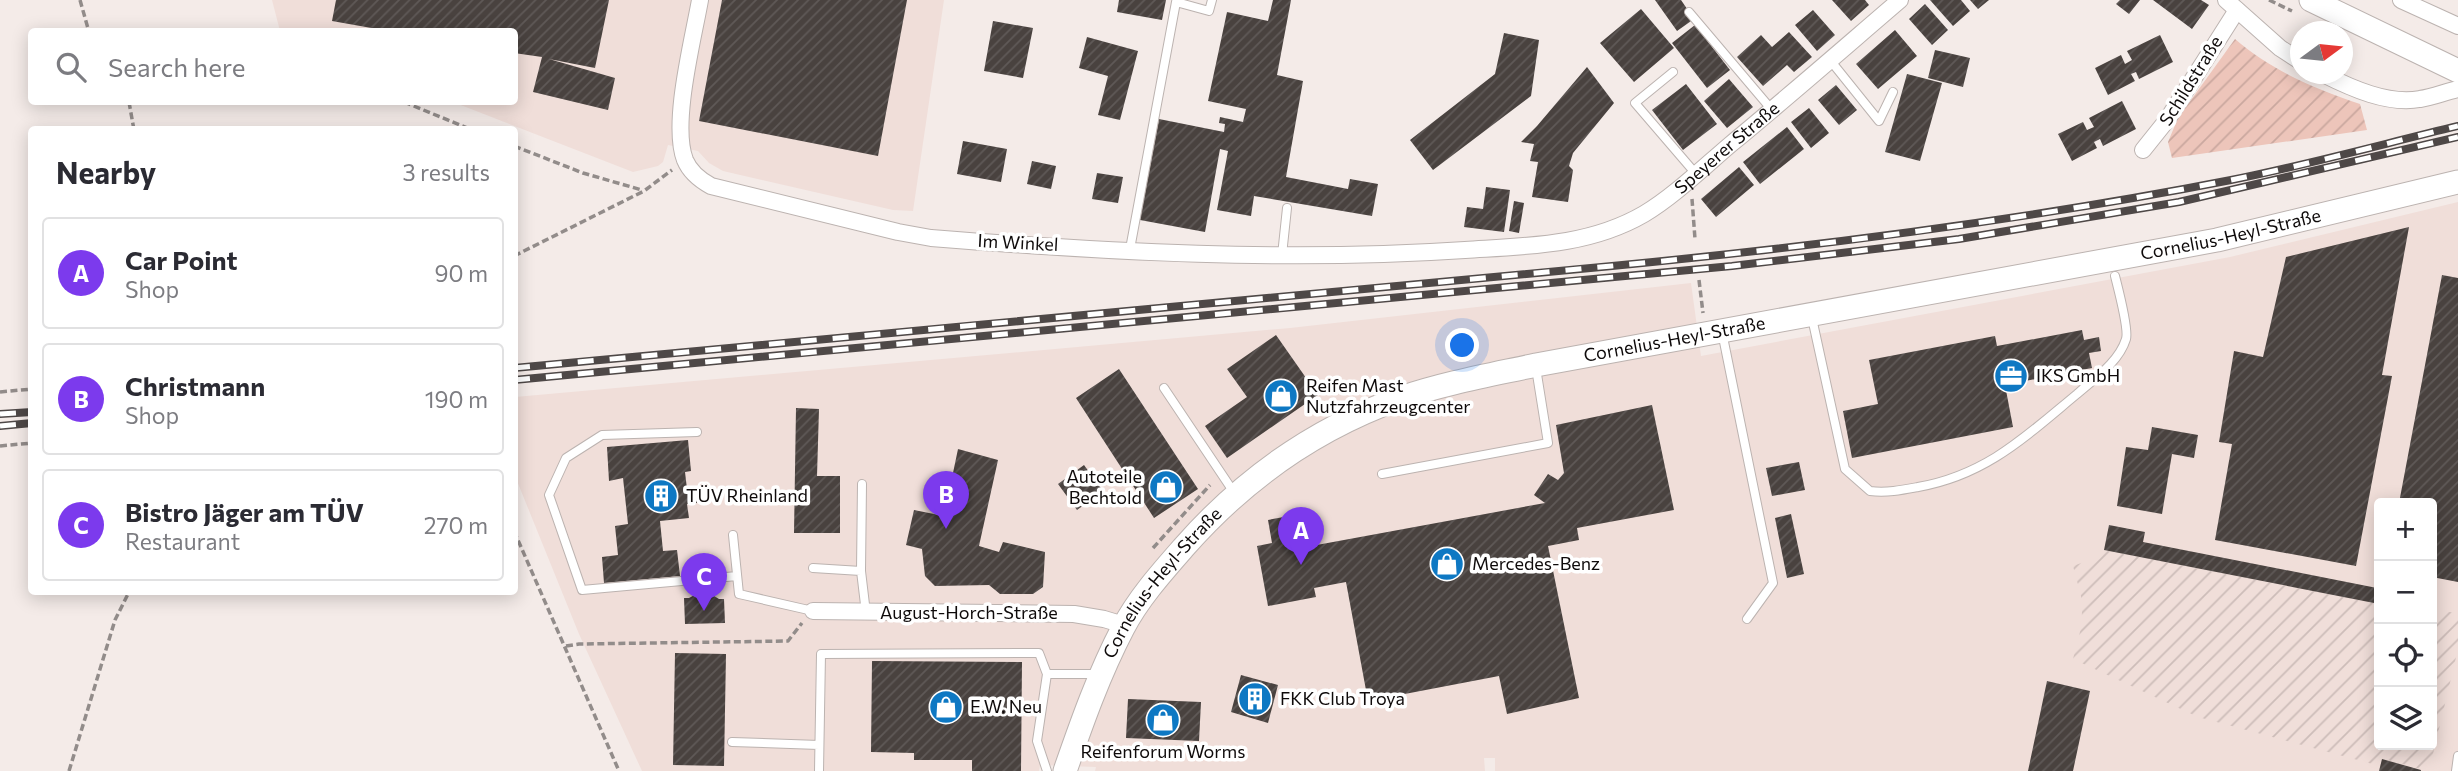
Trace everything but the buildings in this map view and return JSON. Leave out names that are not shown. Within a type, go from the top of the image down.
[{"type":"main road","points":[[2311,0],[2458,71]]},
{"type":"main road","name":"Cornelius-Heyl-Straße","points":[[1065,771],[1091,696],[1124,625],[1202,526],[1272,464],[1302,445],[1399,399],[1536,365],[2217,240],[2458,183]]},
{"type":"street","points":[[685,160],[680,139],[680,120],[700,0]]},
{"type":"street","name":"Speyerer Straße","points":[[1530,246],[1559,243],[1609,230],[1645,213],[1696,174],[1900,0]]},
{"type":"street","points":[[2401,0],[2458,26]]},
{"type":"street","points":[[2232,5],[2290,54]]},
{"type":"street","name":"Schildstraße","points":[[2143,150],[2167,120],[2232,5]]},
{"type":"street","points":[[2347,84],[2398,100],[2419,99],[2458,89]]},
{"type":"street","name":"Im Winkel","points":[[685,160],[693,173],[711,186],[898,232],[931,237],[1282,255],[1419,254],[1530,246]]},
{"type":"street","name":"August-Horch-Straße","points":[[813,611],[1074,614],[1124,625]]},
{"type":"lane","points":[[1130,249],[1176,2],[1209,11],[1212,0]]},
{"type":"lane","points":[[1689,12],[1772,110]]},
{"type":"lane","points":[[1830,60],[1879,121],[1893,92]]},
{"type":"lane","points":[[1673,72],[1635,103],[1696,174]]},
{"type":"lane","points":[[1282,255],[1287,208]]},
{"type":"lane","points":[[1811,315],[1845,469],[1870,491],[1900,491],[1944,483],[1978,469],[2003,454],[2098,376],[2118,355],[2127,336],[2115,276]]},
{"type":"lane","points":[[1722,332],[1773,583],[1747,619]]},
{"type":"lane","points":[[1382,474],[1548,443],[1536,365]]},
{"type":"lane","points":[[1164,388],[1235,495]]},
{"type":"lane","points":[[697,432],[603,435],[566,458],[549,495],[582,590],[737,576]]},
{"type":"lane","points":[[862,484],[861,571],[866,613]]},
{"type":"lane","points":[[733,535],[739,594],[813,611]]},
{"type":"lane","points":[[813,569],[861,571]]},
{"type":"lane","points":[[819,771],[821,654],[1039,653],[1047,674],[1037,741],[1047,771]]},
{"type":"lane","points":[[1047,674],[1101,674]]},
{"type":"lane","points":[[732,742],[819,745]]},
{"type":"lane","points":[[2456,771],[2458,756]]},
{"type":"path","points":[[80,0],[88,28]]},
{"type":"path","points":[[130,105],[133,126]]},
{"type":"path","points":[[411,105],[462,126]]},
{"type":"path","points":[[518,148],[583,173],[644,191]]},
{"type":"path","points":[[518,254],[644,191],[685,160]]},
{"type":"path","points":[[1693,211],[1695,239]]},
{"type":"path","points":[[1699,280],[1701,300]]},
{"type":"path","points":[[0,392],[28,389]]},
{"type":"path","points":[[0,446],[28,443]]},
{"type":"path","points":[[518,540],[619,771]]},
{"type":"path","points":[[69,771],[115,620],[128,595]]},
{"type":"path","points":[[565,646],[788,641],[813,611]]},
{"type":"shaded area","points":[[272,0],[944,0],[913,211],[893,210],[723,171],[709,163],[698,151],[668,145],[663,162],[658,166],[633,172],[461,105],[518,105],[518,28],[279,28]]},
{"type":"shaded area","points":[[2235,39],[2290,76],[2290,84],[2308,84],[2360,104],[2367,130],[2172,158],[2168,142],[2178,118]]},
{"type":"shaded area","points":[[2458,202],[2458,771],[1495,771],[1495,758],[1484,758],[1485,771],[1095,771],[1096,767],[1040,765],[1039,771],[642,771],[579,634],[518,483],[518,397],[1290,328],[1691,283],[1701,356],[2230,257]]},
{"type":"shaded area","points":[[2098,549],[2374,603],[2374,750],[2434,750],[2429,771],[2383,759],[2380,766],[2198,717],[2073,659],[2082,612],[2073,566],[2098,557]]},
{"type":"shaded area","points":[[2437,611],[2458,613],[2458,649],[2437,737]]},
{"type":"railway","points":[[518,368],[1612,266],[1845,241],[2077,208],[2231,180],[2458,126]]},
{"type":"railway","points":[[518,380],[1732,266],[1959,239],[2179,202],[2458,137]]},
{"type":"railway","points":[[0,414],[28,412]]},
{"type":"railway","points":[[0,426],[28,423]]},
{"type":"place","name":"IKS GmbH","points":[[2011,376]]},
{"type":"place","name":"Reifen Mast Nutzfahrzeugcenter","points":[[1281,396]]},
{"type":"place","name":"Autoteile Bechtold","points":[[1166,487]]},
{"type":"place","name":"TÜV Rheinland","points":[[661,496]]},
{"type":"place","name":"Christmann","points":[[946,529]]},
{"type":"place","name":"Mercedes-Benz","points":[[1447,564]]},
{"type":"place","name":"Car Point","points":[[1301,565]]},
{"type":"place","name":"Bistro Jäger am TÜV","points":[[704,611]]},
{"type":"place","name":"FKK Club Troya","points":[[1255,699]]},
{"type":"place","name":"E.W. Neu","points":[[946,707]]},
{"type":"place","name":"Reifenforum Worms","points":[[1163,720]]}]
